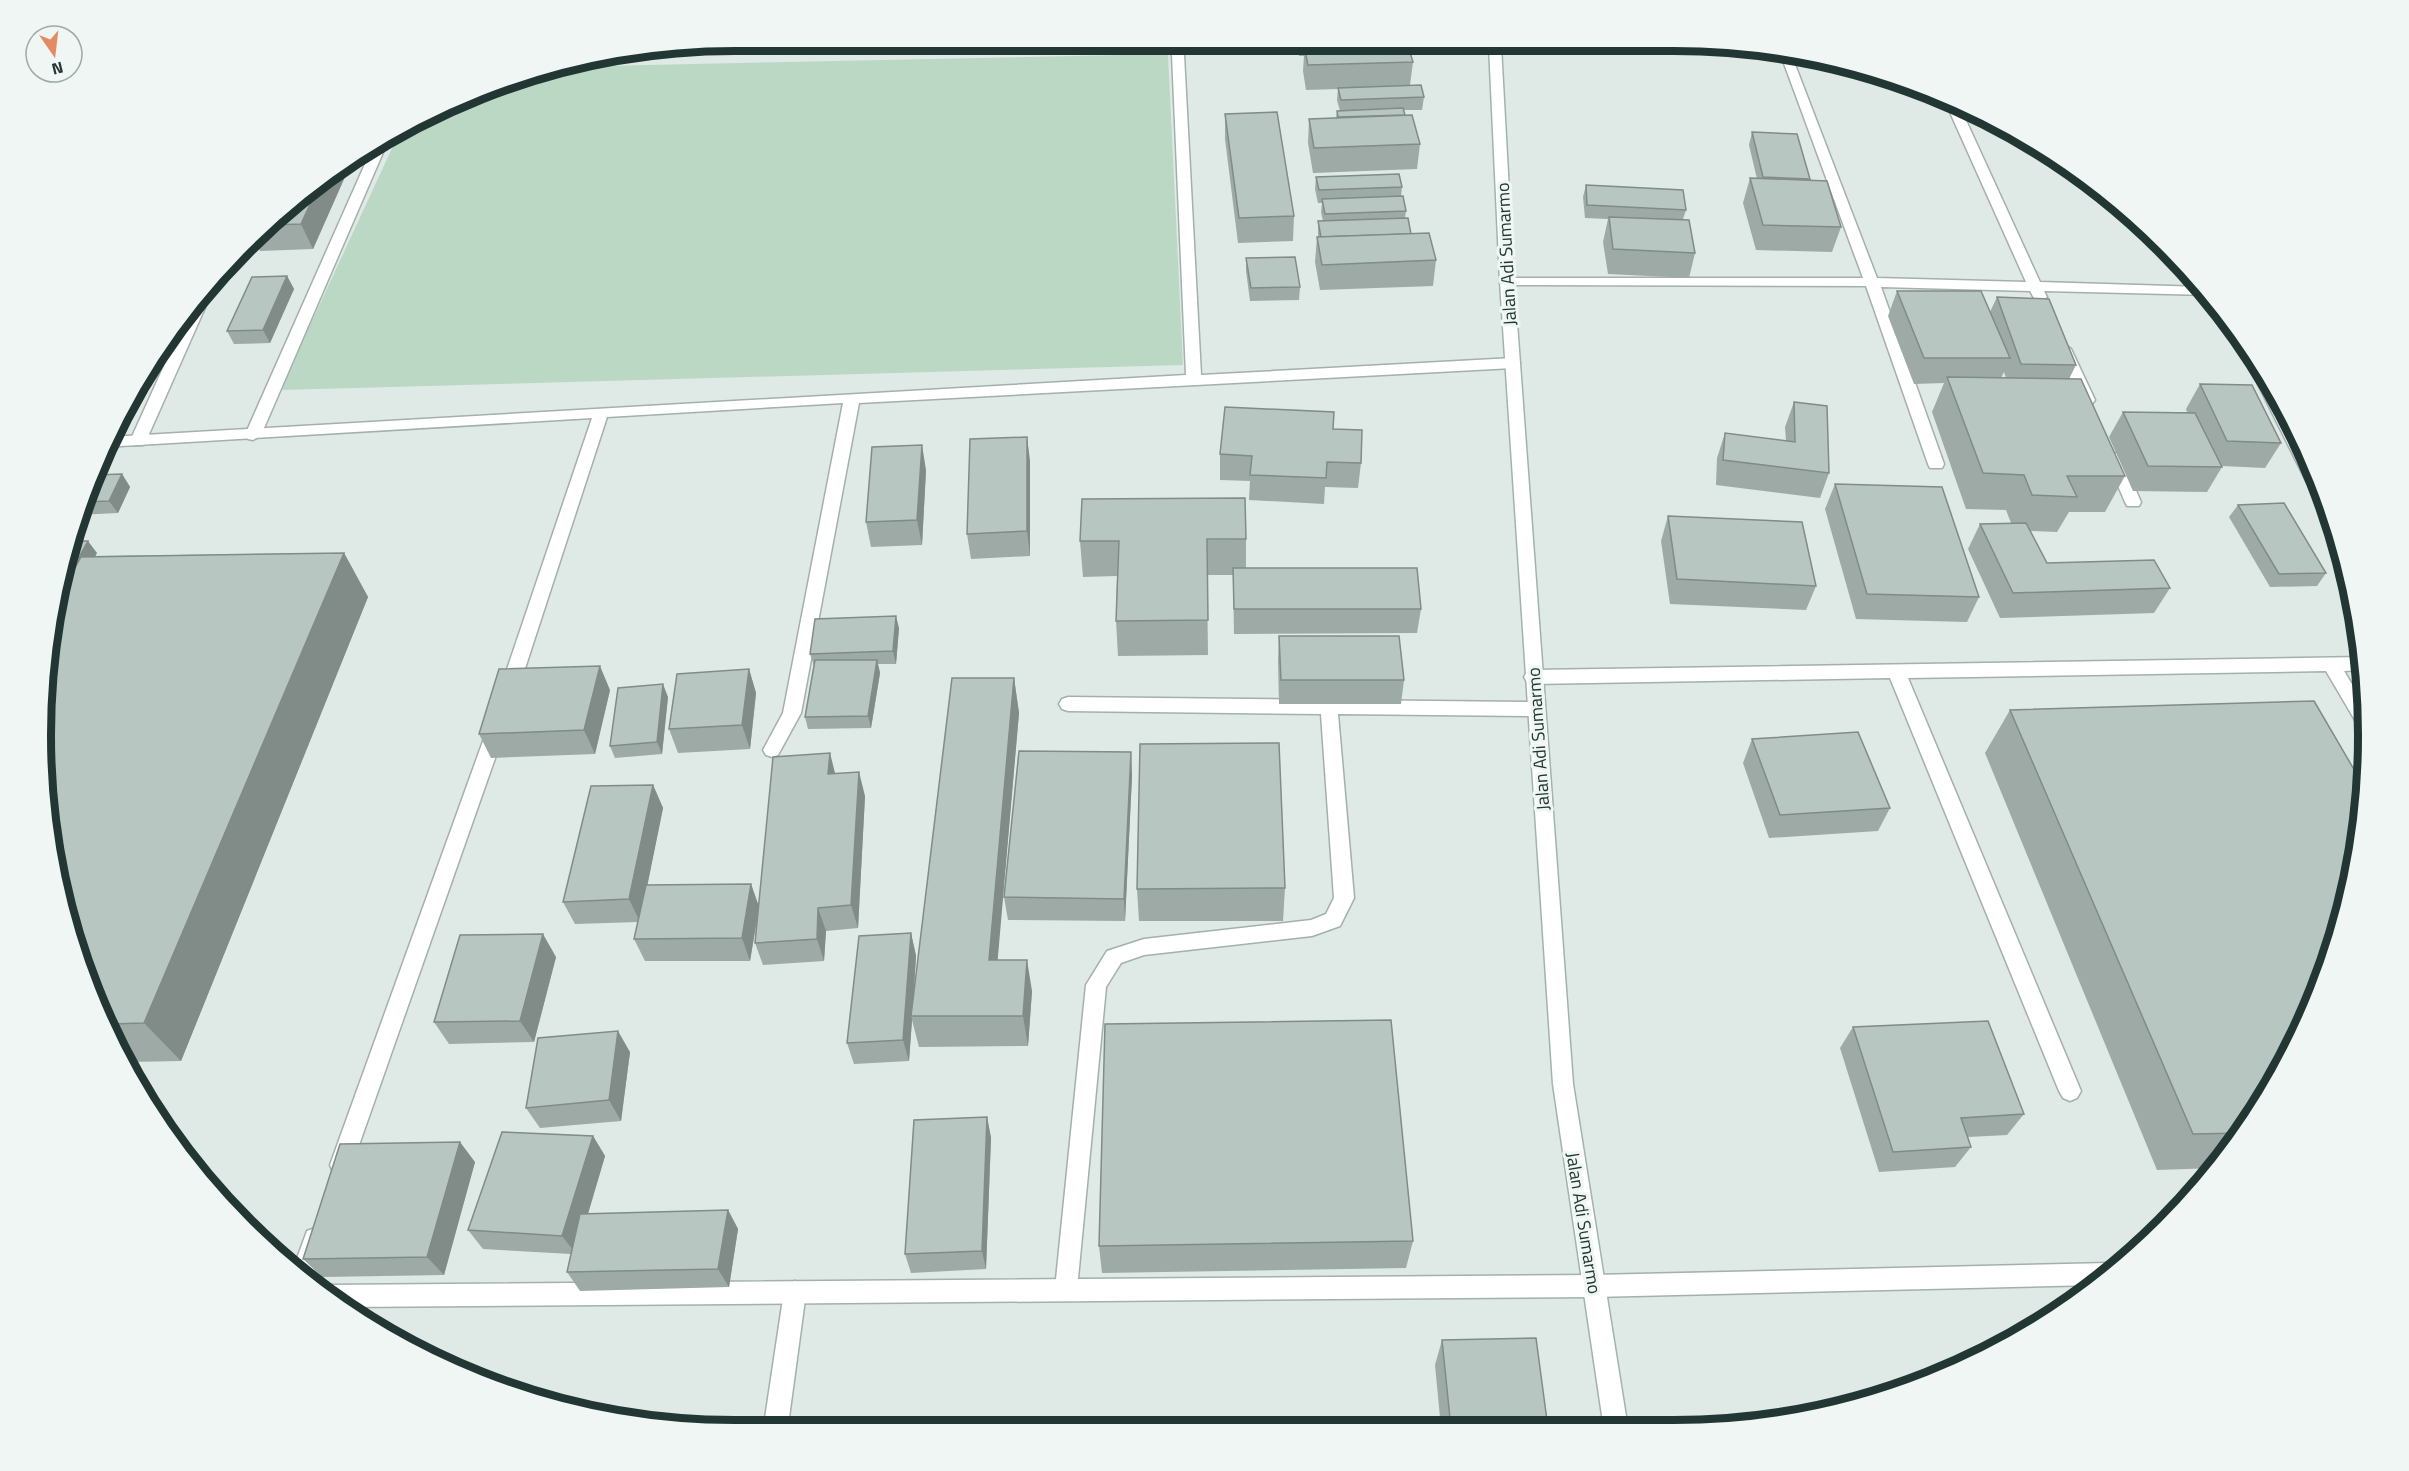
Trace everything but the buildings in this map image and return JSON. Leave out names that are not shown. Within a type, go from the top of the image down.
[{"type":"street","name":"Jalan Adi Sumarmo","points":[[1496,51],[1507,282],[1535,710],[1563,1084],[1615,1420]]},
{"type":"street","points":[[1178,55],[1194,380]]},
{"type":"street","points":[[1787,61],[1872,282],[1936,464]]},
{"type":"street","points":[[1956,113],[2046,309]]},
{"type":"street","points":[[253,435],[377,153]]},
{"type":"street","points":[[1507,282],[1872,282],[2194,291]]},
{"type":"street","points":[[138,441],[194,317]]},
{"type":"street","points":[[2056,331],[2095,416]]},
{"type":"street","points":[[118,442],[852,398],[1513,363]]},
{"type":"street","points":[[772,750],[792,713],[852,398]]},
{"type":"street","points":[[334,1187],[475,793],[601,413]]},
{"type":"street","points":[[2109,448],[2133,502]]},
{"type":"street","points":[[2331,664],[2357,709]]},
{"type":"street","points":[[1533,677],[2354,664]]},
{"type":"street","points":[[1896,671],[2070,1091]]},
{"type":"street","points":[[1068,704],[1535,710]]},
{"type":"street","points":[[1066,1289],[1096,985],[1114,957],[1144,947],[1312,928],[1333,920],[1344,897],[1329,708]]},
{"type":"street","points":[[305,1267],[321,1221]]},
{"type":"street","points":[[344,1297],[1594,1286],[2096,1274]]},
{"type":"street","points":[[777,1420],[795,1292]]},
{"type":"green space","points":[[1168,54],[1183,365],[280,390],[395,142],[474,103],[515,87],[592,66]]}]
